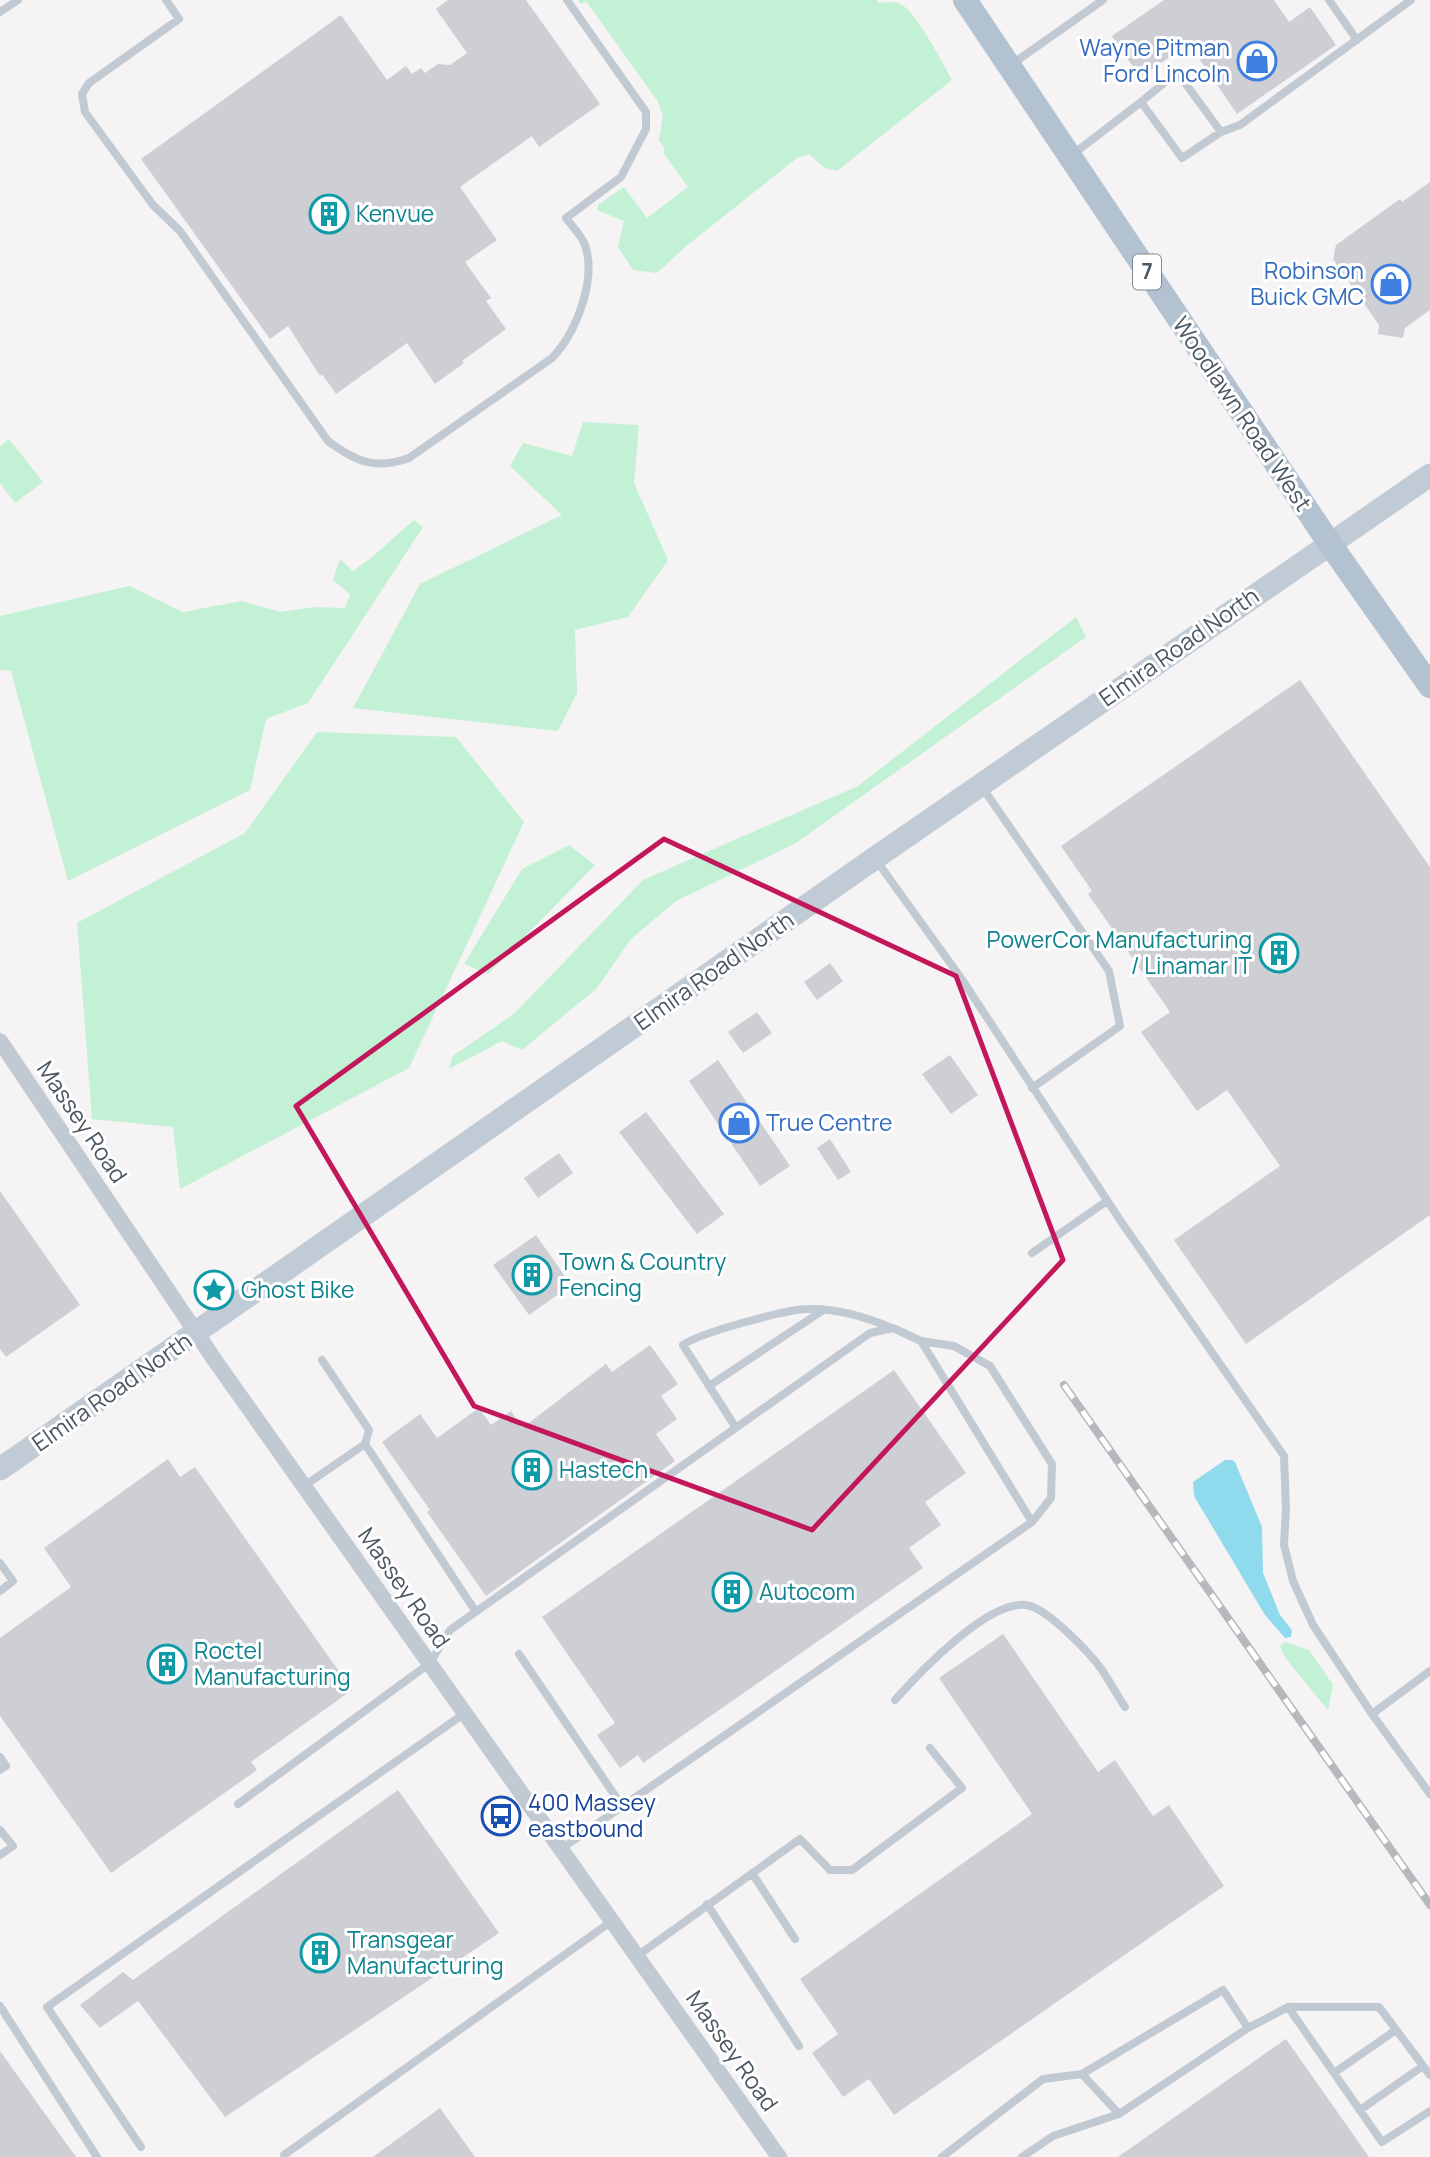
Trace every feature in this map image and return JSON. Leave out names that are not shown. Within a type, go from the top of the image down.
[{"type":"main road","name":"Woodlawn Road West","points":[[965,0],[1329,544],[1430,686]]},
{"type":"main road","name":"Elmira Road North","points":[[0,1469],[981,784],[1430,475]]},
{"type":"street","name":"Massey Road","points":[[0,1041],[197,1333],[779,2157]]},
{"type":"lane","points":[[0,12],[18,0]]},
{"type":"lane","points":[[166,0],[179,19],[89,83],[82,94],[85,112],[153,205],[180,231],[328,441],[353,458],[380,465],[409,458],[552,358],[565,344],[574,328],[586,285],[588,264],[585,244],[566,218],[621,177],[646,129],[647,119],[646,112],[567,0]]},
{"type":"lane","points":[[1329,0],[1357,40]]},
{"type":"lane","points":[[1141,102],[1182,158],[1221,132],[1240,125],[1411,0]]},
{"type":"lane","points":[[1010,66],[1099,1]]},
{"type":"lane","points":[[1070,157],[1177,72],[1221,132]]},
{"type":"lane","points":[[981,784],[1109,971],[1120,1026],[1032,1088]]},
{"type":"lane","points":[[875,858],[961,978],[1107,1201],[1284,1456],[1284,1545],[1293,1581],[1313,1626],[1430,1794]]},
{"type":"lane","points":[[1031,1254],[1107,1201]]},
{"type":"lane","points":[[561,1849],[1032,1522],[1051,1498],[1052,1464],[990,1366],[954,1346],[920,1341],[862,1315],[807,1309],[737,1325],[683,1345],[736,1428]]},
{"type":"lane","points":[[709,1386],[822,1311]]},
{"type":"lane","points":[[238,1804],[430,1663],[450,1630],[870,1333],[893,1328]]},
{"type":"lane","points":[[920,1341],[1032,1522]]},
{"type":"lane","points":[[304,1486],[365,1444],[369,1430],[322,1360]]},
{"type":"lane","points":[[365,1444],[476,1612]]},
{"type":"lane","points":[[0,1563],[13,1581],[0,1591]]},
{"type":"lane","points":[[894,1700],[929,1662],[997,1610],[1026,1605],[1051,1616],[1101,1668],[1125,1707]]},
{"type":"lane","points":[[519,1654],[622,1807]]},
{"type":"lane","points":[[1372,1714],[1430,1671]]},
{"type":"lane","points":[[141,2147],[47,2007],[465,1713]]},
{"type":"lane","points":[[637,1956],[800,1839],[830,1870],[852,1870],[962,1788],[930,1748]]},
{"type":"lane","points":[[0,1757],[6,1766],[0,1770]]},
{"type":"lane","points":[[0,1830],[13,1846],[0,1855]]},
{"type":"lane","points":[[752,1872],[794,1939]]},
{"type":"lane","points":[[707,1904],[799,2046]]},
{"type":"lane","points":[[284,2155],[612,1921]]},
{"type":"lane","points":[[942,2157],[1043,2079],[1082,2074],[1223,1990],[1248,2028]]},
{"type":"lane","points":[[0,2006],[97,2157]]},
{"type":"lane","points":[[1288,2007],[1382,2142],[1430,2110]]},
{"type":"lane","points":[[1021,2157],[1053,2136],[1119,2115],[1248,2028],[1288,2007],[1380,2007],[1430,2075]]},
{"type":"lane","points":[[1334,2073],[1396,2030]]},
{"type":"lane","points":[[1360,2110],[1423,2066]]},
{"type":"lane","points":[[1082,2074],[1119,2115]]},
{"type":"highlighted area","points":[[664,839],[956,976],[1063,1260],[812,1530],[474,1406],[296,1106]]},
{"type":"green space","points":[[578,0],[877,0],[878,3],[898,3],[907,9],[922,27],[952,80],[837,171],[825,168],[809,154],[797,158],[685,247],[657,273],[633,270],[618,247],[624,221],[597,210],[599,204],[624,187],[647,218],[688,187],[664,154],[659,140],[663,115],[657,100],[586,1],[581,4]]},
{"type":"green space","points":[[583,422],[639,425],[634,483],[668,560],[628,617],[575,630],[577,693],[558,731],[353,708],[420,584],[562,515],[510,466],[523,443],[572,456]]},
{"type":"green space","points":[[9,439],[43,482],[15,503],[0,483],[0,446]]},
{"type":"green space","points":[[414,520],[423,527],[308,703],[266,719],[250,790],[68,881],[11,671],[0,670],[0,616],[129,586],[183,612],[242,601],[280,612],[316,607],[345,608],[350,594],[333,580],[340,559],[353,571]]},
{"type":"green space","points":[[1076,617],[1086,637],[796,843],[676,901],[632,938],[596,989],[522,1050],[502,1041],[449,1069],[453,1056],[515,1013],[643,880],[858,786]]},
{"type":"green space","points":[[317,732],[456,737],[524,822],[409,1068],[180,1189],[173,1127],[92,1119],[77,923],[245,833]]},
{"type":"green space","points":[[569,845],[595,865],[488,974],[464,964],[522,869]]},
{"type":"green space","points":[[1286,1642],[1309,1650],[1333,1685],[1328,1710],[1286,1659],[1280,1646]]},
{"type":"water","points":[[1225,1460],[1235,1462],[1262,1527],[1263,1573],[1280,1615],[1292,1630],[1291,1637],[1285,1638],[1265,1615],[1194,1496],[1193,1482]]},
{"type":"building","name":"Kenvue","points":[[448,0],[526,0],[600,104],[539,147],[532,136],[460,187],[497,240],[465,262],[491,298],[486,301],[506,329],[435,384],[407,343],[336,394],[322,374],[320,376],[288,326],[270,339],[141,159],[341,15],[387,80],[406,66],[412,74],[421,68],[425,73],[438,64],[450,65],[467,53],[436,9]]},
{"type":"building","name":"Wayne Pitman Ford Lincoln","points":[[1164,0],[1274,0],[1289,22],[1310,7],[1336,45],[1237,114],[1189,44],[1140,77],[1112,36]]},
{"type":"building","name":"Robinson Buick GMC","points":[[1430,182],[1430,310],[1405,328],[1403,338],[1378,334],[1379,325],[1333,259],[1336,245],[1400,199],[1402,202]]},
{"type":"building","name":"PowerCor Manufacturing / Linamar IT","points":[[1300,680],[1430,867],[1430,1215],[1246,1344],[1174,1240],[1280,1166],[1227,1090],[1197,1111],[1141,1032],[1170,1012],[1088,894],[1092,891],[1061,846]]},
{"type":"building","points":[[830,963],[843,981],[817,1000],[804,982]]},
{"type":"building","points":[[757,1012],[772,1033],[743,1053],[728,1032]]},
{"type":"building","points":[[950,1055],[978,1095],[951,1114],[922,1074]]},
{"type":"building","name":"True Centre","points":[[718,1060],[790,1166],[760,1186],[689,1081]]},
{"type":"building","points":[[646,1112],[724,1214],[697,1234],[619,1132]]},
{"type":"building","points":[[830,1139],[851,1172],[838,1180],[817,1148]]},
{"type":"building","points":[[559,1153],[573,1173],[538,1198],[524,1178]]},
{"type":"building","points":[[0,1191],[80,1305],[6,1357],[0,1349]]},
{"type":"building","name":"Town & Country Fencing","points":[[536,1235],[571,1285],[529,1315],[493,1265]]},
{"type":"building","name":"Hastech","points":[[650,1345],[678,1384],[661,1396],[677,1419],[656,1434],[675,1461],[486,1596],[382,1442],[420,1414],[437,1438],[479,1408],[491,1425],[511,1411],[522,1428],[606,1364],[612,1372]]},
{"type":"building","name":"Autocom","points":[[894,1370],[966,1473],[925,1502],[941,1525],[909,1548],[923,1568],[643,1763],[638,1755],[620,1768],[597,1735],[615,1723],[542,1617]]},
{"type":"building","name":"Roctel Manufacturing","points":[[168,1459],[180,1477],[195,1467],[352,1690],[251,1762],[257,1770],[111,1873],[0,1716],[0,1638],[71,1587],[44,1548]]},
{"type":"building","points":[[1003,1634],[1098,1772],[1115,1760],[1153,1816],[1169,1805],[1224,1886],[894,2115],[869,2079],[843,2097],[812,2053],[838,2034],[800,1979],[1032,1814],[939,1678]]},
{"type":"building","name":"Transgear Manufacturing","points":[[398,1790],[499,1933],[225,2117],[138,2001],[100,2028],[80,2005],[123,1972],[133,1980]]},
{"type":"building","points":[[1286,2039],[1369,2157],[1118,2157]]},
{"type":"building","points":[[0,2051],[76,2157],[0,2157]]},
{"type":"building","points":[[440,2108],[475,2157],[373,2157]]},
{"type":"railway","points":[[1064,1385],[1430,1905]]},
{"type":"place","name":"Wayne Pitman Ford Lincoln","points":[[1257,61]]},
{"type":"place","name":"Kenvue","points":[[329,214]]},
{"type":"place","name":"Robinson Buick GMC","points":[[1391,284]]},
{"type":"place","name":"PowerCor Manufacturing / Linamar IT","points":[[1279,953]]},
{"type":"place","name":"True Centre","points":[[739,1123]]},
{"type":"place","name":"Town & Country Fencing","points":[[532,1275]]},
{"type":"place","name":"Ghost Bike","points":[[214,1290]]},
{"type":"place","name":"Hastech","points":[[532,1470]]},
{"type":"place","name":"Autocom","points":[[732,1592]]},
{"type":"place","name":"Roctel Manufacturing","points":[[167,1664]]},
{"type":"place","name":"400 Massey eastbound","points":[[501,1816]]},
{"type":"place","name":"Transgear Manufacturing","points":[[320,1953]]}]
